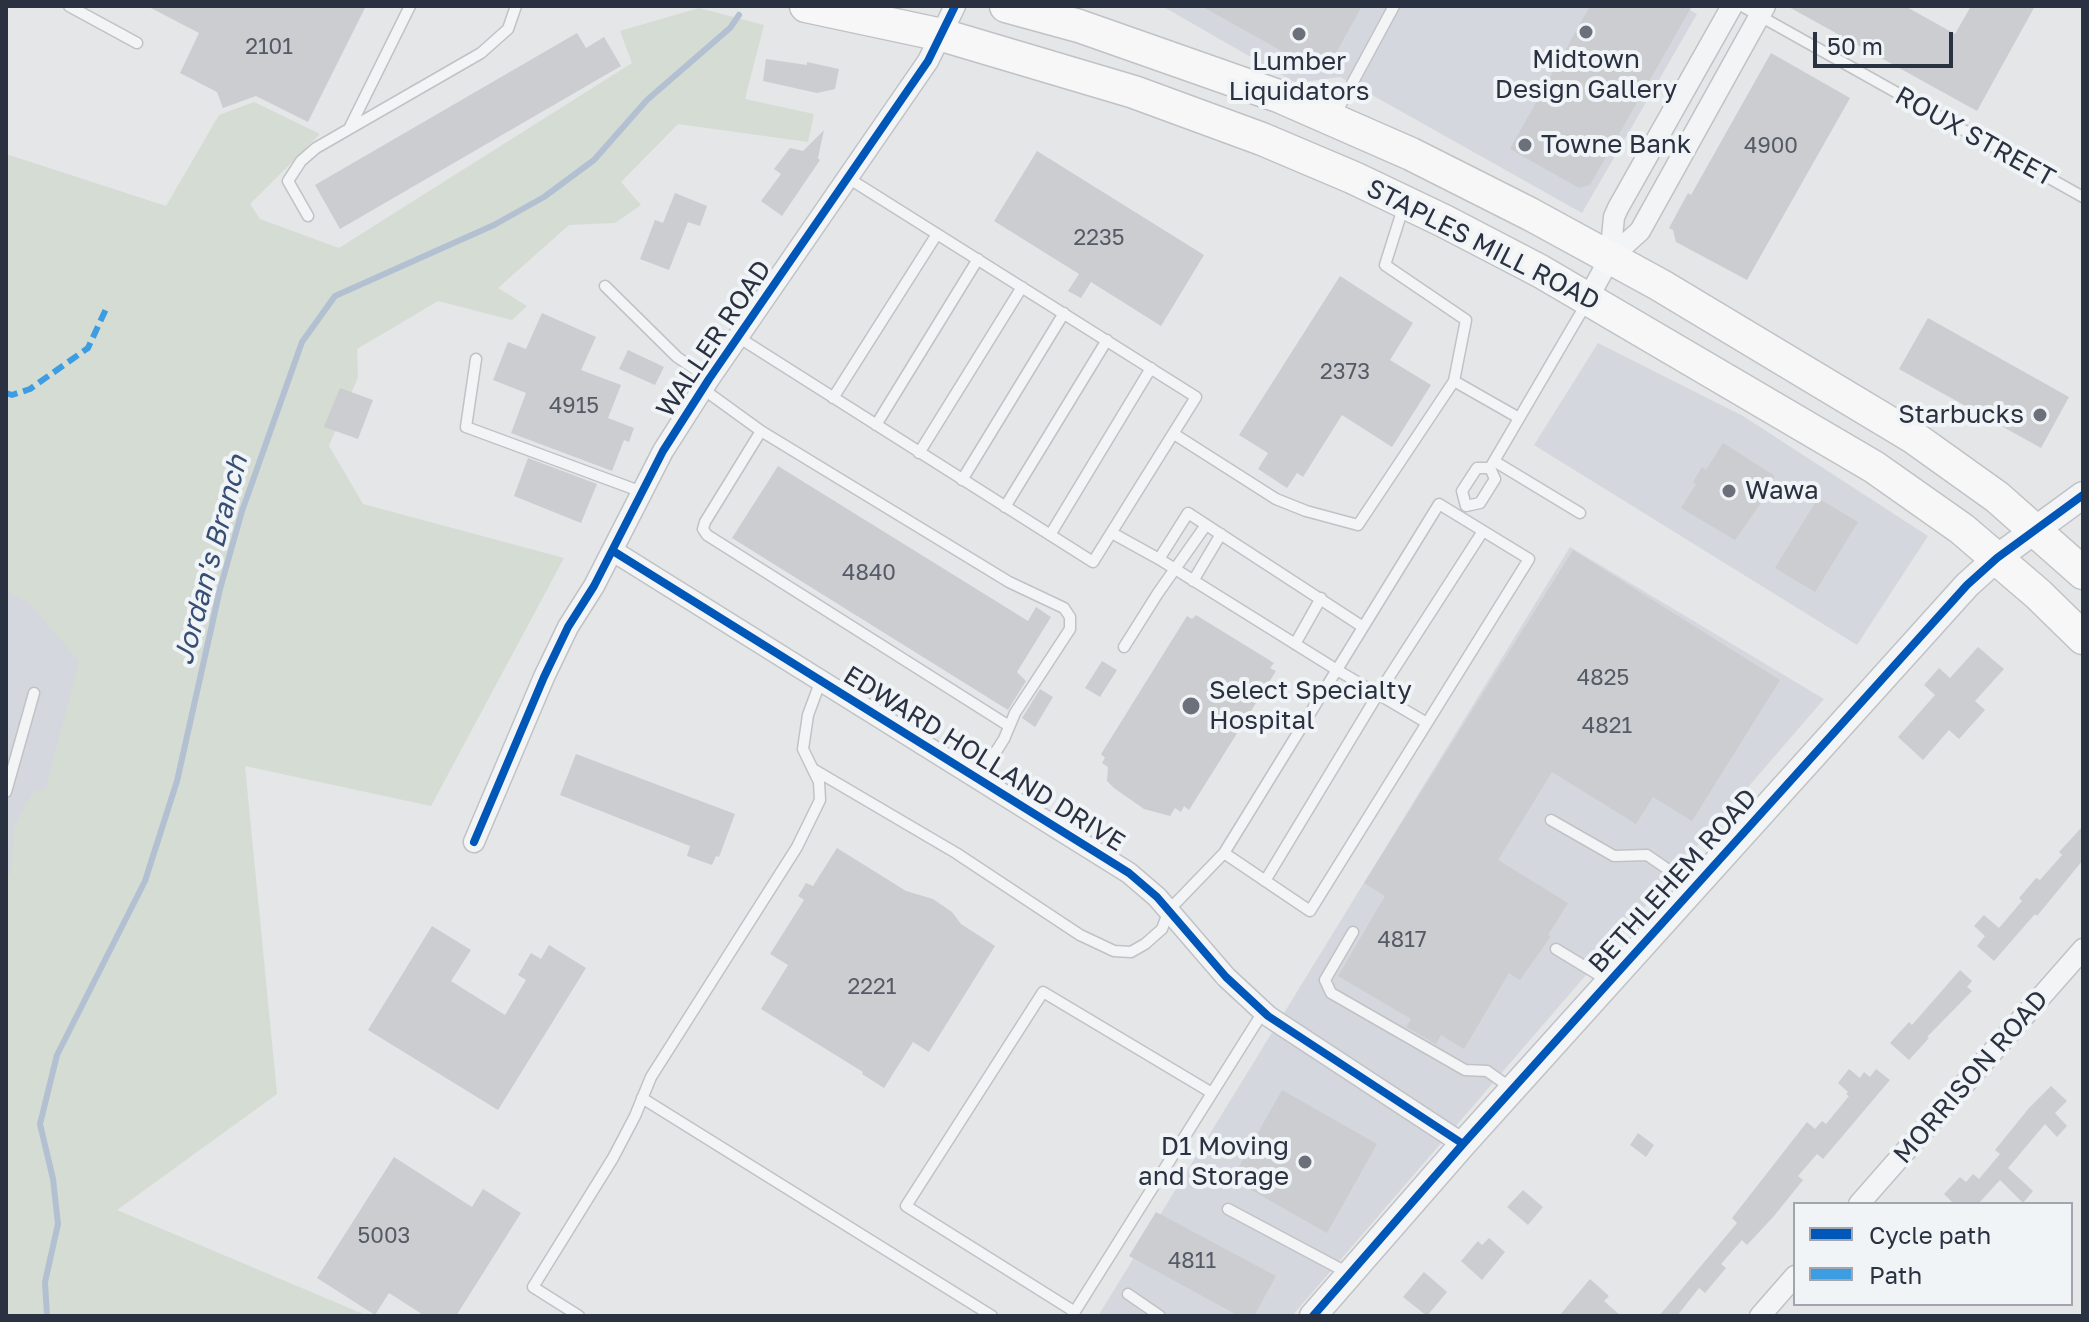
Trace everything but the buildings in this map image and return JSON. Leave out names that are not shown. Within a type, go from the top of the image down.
[{"type":"main road","name":"STAPLES MILL ROAD","points":[[806,6],[948,20],[1328,167],[1498,248],[1874,467],[1997,558],[2083,638]]},
{"type":"main road","name":"STAPLES MILL ROAD","points":[[1006,6],[1079,26],[1281,97],[1465,180],[1610,258],[1913,437],[1987,490],[2083,573]]},
{"type":"street","points":[[1610,258],[1614,217],[1618,208],[1732,6]]},
{"type":"street","points":[[1588,298],[1610,258],[1640,231],[1756,9]]},
{"type":"street","name":"WALLER ROAD","points":[[474,842],[568,627],[613,551],[663,451],[928,61],[948,20]]},
{"type":"street","name":"BETHLEHEM ROAD","points":[[1313,1316],[1512,1089],[1967,585],[1997,558],[2083,495]]},
{"type":"street","name":"EDWARD HOLLAND DRIVE","points":[[613,551],[1129,873],[1169,910],[1226,977],[1263,1012],[1463,1144]]},
{"type":"street","name":"MORRISON ROAD","points":[[1861,1202],[2083,949]]},
{"type":"street","points":[[1760,1316],[1793,1278]]},
{"type":"lane","points":[[69,6],[137,43]]},
{"type":"lane","points":[[349,129],[410,6]]},
{"type":"lane","points":[[308,216],[288,181],[301,161],[316,148],[481,53],[508,29],[515,6]]},
{"type":"lane","points":[[1333,119],[1394,6]]},
{"type":"lane","name":"ROUX STREET","points":[[1756,9],[2083,197]]},
{"type":"lane","points":[[738,337],[1093,562],[1196,397],[848,178]]},
{"type":"lane","points":[[1174,434],[1276,499],[1358,525],[1454,381],[1466,320],[1385,265],[1405,202]]},
{"type":"lane","points":[[833,398],[937,234]]},
{"type":"lane","points":[[876,425],[978,259]]},
{"type":"lane","points":[[605,286],[706,384],[761,431],[1009,582],[1064,608],[1070,617],[1070,629],[1015,713],[979,778]]},
{"type":"lane","points":[[919,453],[1022,287]]},
{"type":"lane","points":[[1466,506],[1480,503],[1495,479],[1492,464],[1573,330],[1588,298]]},
{"type":"lane","points":[[962,480],[1064,313]]},
{"type":"lane","points":[[1005,507],[1107,340]]},
{"type":"lane","points":[[476,359],[466,427],[642,492]]},
{"type":"lane","points":[[1050,535],[1151,368]]},
{"type":"lane","points":[[1454,381],[1519,418]]},
{"type":"lane","points":[[761,431],[705,522],[703,529],[707,535],[1009,726]]},
{"type":"lane","points":[[1460,517],[1466,506],[1462,491],[1477,468],[1492,464],[1580,513]]},
{"type":"lane","points":[[813,769],[956,853],[1080,935],[1114,951],[1131,952],[1162,929],[1169,910],[1224,853],[1439,504],[1529,559],[1310,911],[1224,853]]},
{"type":"lane","points":[[1159,559],[1188,513],[1363,627]]},
{"type":"lane","points":[[1124,647],[1206,525]]},
{"type":"lane","points":[[1265,881],[1378,694],[1483,531]]},
{"type":"lane","points":[[1112,533],[1427,723]]},
{"type":"lane","points":[[1193,581],[1221,534]]},
{"type":"lane","points":[[1295,644],[1321,598]]},
{"type":"lane","points":[[579,1316],[533,1287],[613,1158],[651,1077],[797,847],[820,800],[819,782],[803,749],[808,715],[821,680]]},
{"type":"lane","points":[[6,792],[34,693]]},
{"type":"lane","points":[[1551,820],[1614,856],[1647,855],[1694,887]]},
{"type":"lane","points":[[1353,932],[1325,980],[1337,999],[1465,1070],[1487,1071],[1512,1089]]},
{"type":"lane","points":[[1556,949],[1609,981]]},
{"type":"lane","points":[[1212,1093],[1043,992],[906,1206],[1074,1314],[1263,1012]]},
{"type":"lane","points":[[642,1098],[992,1316]]},
{"type":"lane","points":[[1228,1209],[1350,1274]]},
{"type":"lane","points":[[1128,1294],[1160,1316]]},
{"type":"shaded area","points":[[1162,6],[1683,6],[1697,14],[1582,213],[1340,77],[1296,83]]},
{"type":"shaded area","points":[[699,8],[764,25],[745,99],[814,114],[808,142],[678,124],[621,182],[641,205],[615,223],[569,225],[498,288],[527,306],[512,320],[438,301],[357,349],[358,377],[329,446],[363,504],[564,558],[431,806],[245,766],[277,1094],[117,1210],[368,1316],[6,1316],[6,879],[11,871],[14,827],[33,792],[46,788],[79,661],[28,602],[6,591],[6,154],[166,206],[219,115],[254,102],[320,134],[250,204],[260,219],[339,248],[632,63],[620,31]]},
{"type":"shaded area","points":[[1598,343],[1743,416],[1928,536],[1857,645],[1534,445]]},
{"type":"shaded area","points":[[6,544],[112,577],[6,964]]},
{"type":"shaded area","points":[[1570,547],[1824,699],[1292,1316],[1098,1316]]},
{"type":"waterway","name":"Jordan's Branch","points":[[47,1316],[45,1282],[58,1224],[53,1179],[40,1124],[57,1055],[145,881],[177,781],[220,589],[242,511],[302,342],[335,296],[494,225],[544,197],[594,160],[647,100],[730,28],[739,15]]},
{"type":"marked path","points":[[6,393],[12,395],[30,389],[88,348],[106,309]]},
{"type":"cycle path","points":[[474,842],[568,627],[594,586],[663,451],[709,379],[928,61],[955,6]]},
{"type":"cycle path","points":[[1313,1316],[1463,1144],[1967,585],[1997,558],[2083,495]]},
{"type":"cycle path","points":[[613,551],[1129,873],[1157,897],[1226,977],[1268,1016],[1463,1144]]},
{"type":"place","name":"Midtown Design Gallery","points":[[1586,32]]},
{"type":"place","name":"Lumber Liquidators","points":[[1299,34]]},
{"type":"place","name":"Towne Bank","points":[[1525,145]]},
{"type":"place","name":"Starbucks","points":[[2040,415]]},
{"type":"place","name":"Wawa","points":[[1729,491]]},
{"type":"place","name":"Select Specialty Hospital","points":[[1191,706]]},
{"type":"place","name":"D1 Moving and Storage","points":[[1305,1162]]}]
